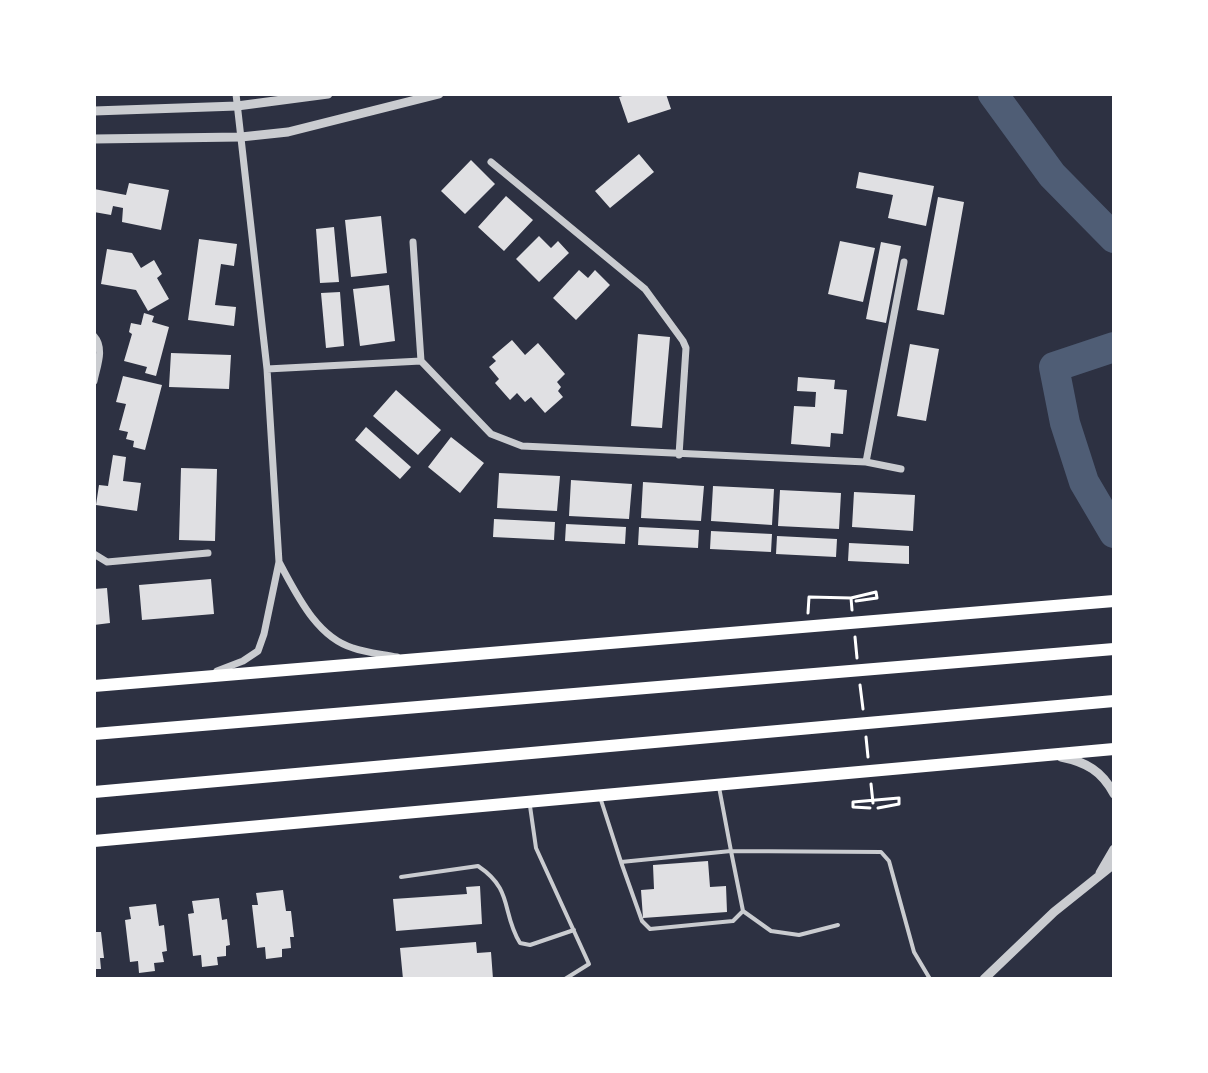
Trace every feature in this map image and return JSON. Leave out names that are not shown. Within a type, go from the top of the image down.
[{"type":"highway","points":[[94,686],[1114,601]]},
{"type":"highway","points":[[94,734],[1114,649]]},
{"type":"highway","points":[[94,792],[1114,701]]},
{"type":"highway","points":[[94,841],[1114,749]]},
{"type":"street","points":[[196,678],[231,667],[258,651],[279,562],[267,369],[236,94]]},
{"type":"street","points":[[94,111],[237,106],[328,94]]},
{"type":"street","points":[[94,139],[241,137],[288,132],[439,94]]},
{"type":"street","points":[[491,162],[645,289],[683,341],[686,348],[679,455]]},
{"type":"street","points":[[413,242],[421,361],[491,434],[522,446],[866,462],[901,469]]},
{"type":"street","points":[[866,462],[904,262]]},
{"type":"street","points":[[94,336],[99,341],[100,352],[94,381]]},
{"type":"street","points":[[267,369],[421,361]]},
{"type":"street","points":[[94,554],[107,562],[208,553]]},
{"type":"street","points":[[279,562],[301,602],[324,630],[350,648],[410,659]]},
{"type":"street","points":[[1046,754],[1081,761],[1099,771],[1114,794]]},
{"type":"street","points":[[1096,879],[1114,849]]},
{"type":"street","points":[[984,979],[1054,912],[1114,864]]},
{"type":"lane","points":[[719,784],[743,911],[771,931],[799,935],[838,925]]},
{"type":"lane","points":[[599,795],[642,921],[650,929],[733,921],[743,911]]},
{"type":"lane","points":[[529,803],[536,848],[589,964],[565,979]]},
{"type":"lane","points":[[621,862],[731,851],[881,852],[889,861],[914,952],[930,979]]},
{"type":"lane","points":[[401,877],[478,866],[494,877],[520,943],[530,945],[574,930]]},
{"type":"path","points":[[809,597],[851,598],[876,592],[877,598],[856,601]]},
{"type":"path","points":[[851,598],[852,614]]},
{"type":"path","points":[[854,629],[858,661]]},
{"type":"path","points":[[859,677],[863,708]]},
{"type":"path","points":[[864,724],[873,803]]},
{"type":"path","points":[[870,808],[853,807],[853,802],[873,803],[899,798],[899,804],[878,808]]},
{"type":"building","points":[[666,94],[671,109],[628,123],[619,97]]},
{"type":"building","points":[[639,154],[654,172],[610,208],[595,191]]},
{"type":"building","points":[[471,160],[495,184],[465,214],[441,191]]},
{"type":"building","points":[[859,172],[934,186],[926,226],[888,218],[893,195],[856,188]]},
{"type":"building","points":[[129,183],[169,190],[161,230],[122,222],[123,208],[113,206],[111,215],[94,212],[94,189],[126,195]]},
{"type":"building","points":[[506,196],[533,220],[504,251],[478,227]]},
{"type":"building","points":[[938,197],[964,202],[944,315],[917,310]]},
{"type":"building","points":[[381,216],[387,273],[351,277],[345,220]]},
{"type":"building","points":[[334,227],[339,282],[320,283],[316,229]]},
{"type":"building","points":[[539,236],[551,248],[558,241],[569,253],[539,282],[516,259]]},
{"type":"building","points":[[199,239],[237,244],[234,266],[221,264],[215,305],[236,307],[234,326],[188,320]]},
{"type":"building","points":[[840,241],[875,248],[863,302],[828,294]]},
{"type":"building","points":[[881,242],[901,246],[886,323],[866,319]]},
{"type":"building","points":[[107,249],[132,253],[141,268],[154,260],[162,274],[157,278],[169,299],[148,311],[136,290],[101,284]]},
{"type":"building","points":[[579,270],[588,278],[595,270],[610,285],[576,320],[553,298]]},
{"type":"building","points":[[389,285],[395,341],[360,346],[353,289]]},
{"type":"building","points":[[340,292],[344,346],[326,348],[321,293]]},
{"type":"building","points":[[144,313],[154,316],[152,322],[169,327],[156,376],[145,373],[147,367],[124,361],[132,334],[129,332],[131,323],[141,325]]},
{"type":"building","points":[[638,334],[670,337],[662,428],[631,426]]},
{"type":"building","points":[[512,340],[525,355],[538,343],[565,374],[557,382],[561,387],[558,391],[563,397],[545,413],[531,397],[525,402],[517,393],[510,400],[495,383],[499,379],[489,367],[496,361],[492,357]]},
{"type":"building","points":[[910,344],[939,349],[926,421],[897,416]]},
{"type":"building","points":[[171,353],[231,355],[229,389],[169,387]]},
{"type":"building","points":[[123,376],[162,385],[145,450],[133,447],[134,441],[126,439],[128,432],[119,430],[126,404],[116,402]]},
{"type":"building","points":[[798,377],[835,380],[834,389],[847,390],[843,434],[831,433],[830,447],[791,444],[794,406],[815,407],[816,392],[797,391]]},
{"type":"building","points":[[396,390],[441,430],[418,455],[373,416]]},
{"type":"building","points":[[366,427],[411,467],[400,479],[355,440]]},
{"type":"building","points":[[451,437],[484,463],[460,493],[428,467]]},
{"type":"building","points":[[113,455],[126,457],[123,481],[141,483],[137,511],[96,505],[99,485],[108,486]]},
{"type":"building","points":[[181,468],[217,469],[215,541],[179,540]]},
{"type":"building","points":[[499,473],[560,476],[557,511],[497,508]]},
{"type":"building","points":[[571,480],[632,484],[629,519],[569,516]]},
{"type":"building","points":[[643,482],[704,486],[701,521],[641,518]]},
{"type":"building","points":[[713,486],[774,489],[772,525],[711,521]]},
{"type":"building","points":[[780,490],[841,493],[839,529],[778,526]]},
{"type":"building","points":[[854,492],[915,495],[913,531],[852,527]]},
{"type":"building","points":[[494,519],[555,522],[554,540],[493,537]]},
{"type":"building","points":[[566,524],[626,527],[625,544],[565,541]]},
{"type":"building","points":[[639,527],[699,530],[698,548],[638,545]]},
{"type":"building","points":[[711,531],[772,534],[771,552],[710,549]]},
{"type":"building","points":[[777,536],[837,539],[836,557],[776,554]]},
{"type":"building","points":[[849,543],[909,546],[909,564],[848,561]]},
{"type":"building","points":[[211,579],[214,614],[142,620],[139,585]]},
{"type":"building","points":[[107,588],[110,623],[94,625],[94,589]]},
{"type":"building","points":[[708,861],[710,887],[726,886],[727,912],[643,918],[641,890],[654,889],[653,865]]},
{"type":"building","points":[[480,886],[482,924],[396,931],[393,899],[467,894],[466,887]]},
{"type":"building","points":[[283,890],[286,911],[291,911],[294,937],[290,937],[291,948],[282,949],[282,957],[266,959],[265,947],[257,948],[252,905],[258,905],[256,893]]},
{"type":"building","points":[[219,898],[222,920],[227,919],[230,945],[226,946],[226,956],[217,957],[218,965],[202,967],[201,955],[193,956],[188,914],[194,913],[192,901]]},
{"type":"building","points":[[156,904],[159,926],[164,925],[167,951],[162,952],[164,962],[154,963],[155,971],[139,973],[138,961],[130,962],[125,920],[131,919],[129,907]]},
{"type":"building","points":[[94,932],[101,932],[104,958],[100,958],[101,969],[94,969]]},
{"type":"building","points":[[476,942],[477,953],[491,952],[493,979],[403,979],[400,948]]},
{"type":"waterway","points":[[993,94],[1052,175],[1114,238]]},
{"type":"waterway","points":[[1114,347],[1054,367],[1065,423],[1084,482],[1114,533]]}]
